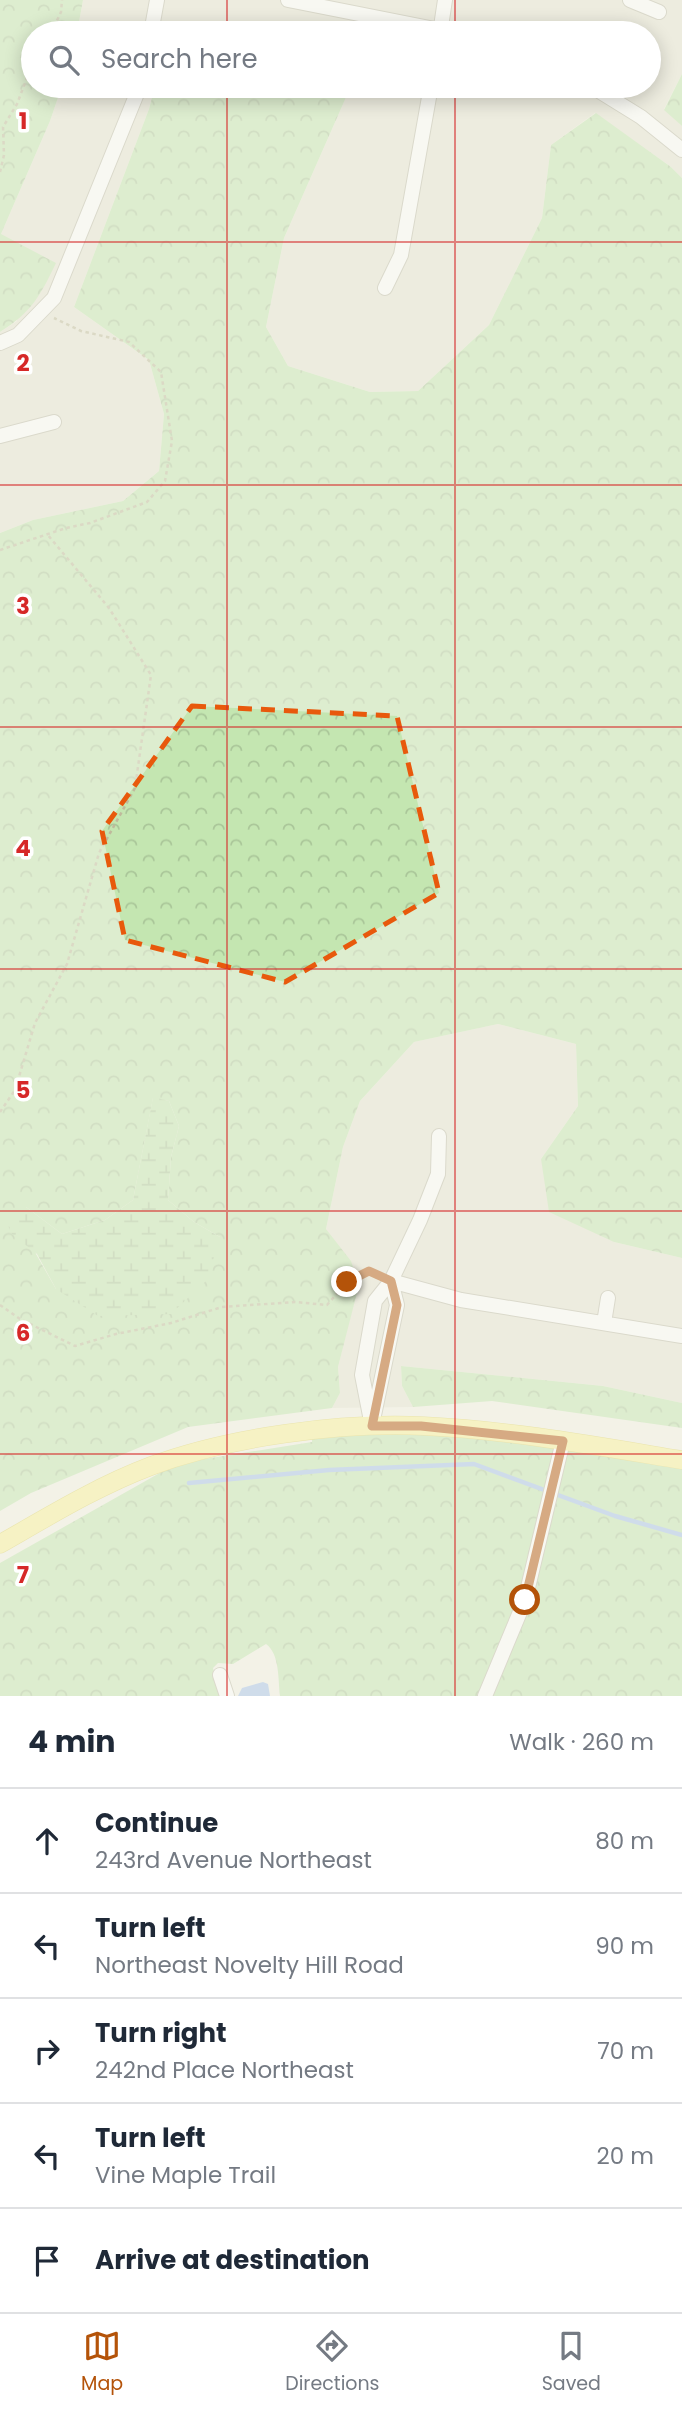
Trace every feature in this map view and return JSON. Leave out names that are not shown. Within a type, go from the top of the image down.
[{"type":"main road","points":[[0,1544],[74,1502],[130,1475],[175,1458],[274,1435],[372,1426],[434,1426],[563,1441],[682,1460]]},
{"type":"street","points":[[154,21],[157,0]]},
{"type":"street","points":[[293,0],[393,21]]},
{"type":"street","points":[[445,0],[446,21]]},
{"type":"street","points":[[630,0],[659,12]]},
{"type":"street","points":[[0,344],[18,335],[54,298],[135,98]]},
{"type":"street","points":[[385,288],[401,255],[429,98]]},
{"type":"street","points":[[610,98],[641,117],[682,150]]},
{"type":"street","points":[[0,436],[54,422]]},
{"type":"street","points":[[372,1426],[362,1375],[374,1301],[391,1281],[420,1220],[438,1174],[439,1136]]},
{"type":"street","points":[[391,1281],[461,1300],[682,1336]]},
{"type":"street","points":[[372,1426],[397,1305],[391,1281]]},
{"type":"street","points":[[604,1323],[608,1298]]},
{"type":"street","points":[[485,1696],[525,1600],[563,1441]]},
{"type":"street","points":[[220,1675],[227,1696]]},
{"type":"path","points":[[57,21],[62,0]]},
{"type":"path","points":[[0,173],[4,155],[3,127],[21,94]]},
{"type":"path","points":[[0,550],[90,523],[147,502],[165,481],[172,441],[161,372],[129,342],[81,331],[51,316]]},
{"type":"path","points":[[0,1112],[15,1090],[35,1023],[67,964],[99,853],[135,788],[151,676],[109,608],[47,534]]},
{"type":"path","points":[[0,1305],[20,1319],[75,1346],[170,1323],[222,1307],[295,1302],[327,1305],[347,1282],[369,1271],[391,1281]]},
{"type":"highlighted area","points":[[192,706],[397,716],[439,893],[285,982],[125,940],[102,831]]},
{"type":"shaded area","points":[[83,0],[682,0],[682,74],[664,109],[682,126],[682,178],[671,167],[595,113],[551,145],[542,218],[489,325],[418,391],[370,392],[288,366],[266,327],[284,238],[346,98],[661,98],[661,21],[79,21]]},
{"type":"shaded area","points":[[58,98],[152,98],[74,307],[149,360],[164,414],[159,471],[123,501],[33,520],[0,533],[0,332],[17,321],[1,234]]},
{"type":"shaded area","points":[[498,1024],[576,1044],[578,1106],[541,1159],[614,1242],[682,1258],[682,1403],[603,1386],[401,1366],[402,1386],[413,1407],[332,1408],[340,1393],[338,1367],[358,1285],[326,1229],[343,1147],[360,1101],[414,1042]]},
{"type":"green space","points":[[0,0],[83,0],[79,21],[21,21],[21,98],[58,98],[1,234],[56,263],[28,310],[0,332]]},
{"type":"green space","points":[[682,74],[682,126],[664,110]]},
{"type":"green space","points":[[152,98],[346,98],[284,238],[266,327],[288,366],[370,392],[418,391],[489,325],[542,218],[551,145],[596,113],[671,167],[682,178],[682,1258],[614,1242],[549,1212],[541,1159],[578,1106],[576,1044],[498,1024],[414,1042],[360,1101],[343,1147],[326,1229],[351,1261],[359,1285],[338,1367],[340,1393],[332,1408],[188,1427],[31,1493],[0,1511],[0,533],[33,520],[123,501],[159,471],[164,414],[149,360],[74,307]],"holes":[[[153,1098],[169,1101],[179,1126],[171,1157],[168,1200],[194,1222],[220,1237],[56,1289],[36,1254],[26,1207],[62,1234],[105,1220],[133,1200]]]},
{"type":"green space","points":[[153,1097],[169,1101],[179,1126],[171,1157],[168,1200],[194,1222],[220,1237],[207,1280],[171,1314],[98,1316],[56,1289],[37,1254],[12,1234],[4,1217],[26,1207],[62,1234],[105,1220],[133,1200]]},
{"type":"green space","points":[[401,1366],[603,1386],[682,1403],[682,1428],[492,1401],[413,1407],[402,1386]]},
{"type":"green space","points":[[372,1426],[682,1455],[682,1696],[280,1696],[276,1661],[271,1648],[266,1644],[233,1664],[218,1663],[213,1668],[221,1696],[0,1696],[0,1563],[165,1470],[192,1461],[312,1442],[312,1431]]},
{"type":"water","points":[[263,1682],[268,1684],[270,1696],[238,1696],[242,1688]]},
{"type":"waterway","points":[[189,1483],[329,1470],[474,1464],[615,1516],[682,1535]]},
{"type":"route","points":[[347,1282],[369,1271],[391,1281],[397,1305],[372,1426],[473,1430],[563,1441],[525,1600]]}]
